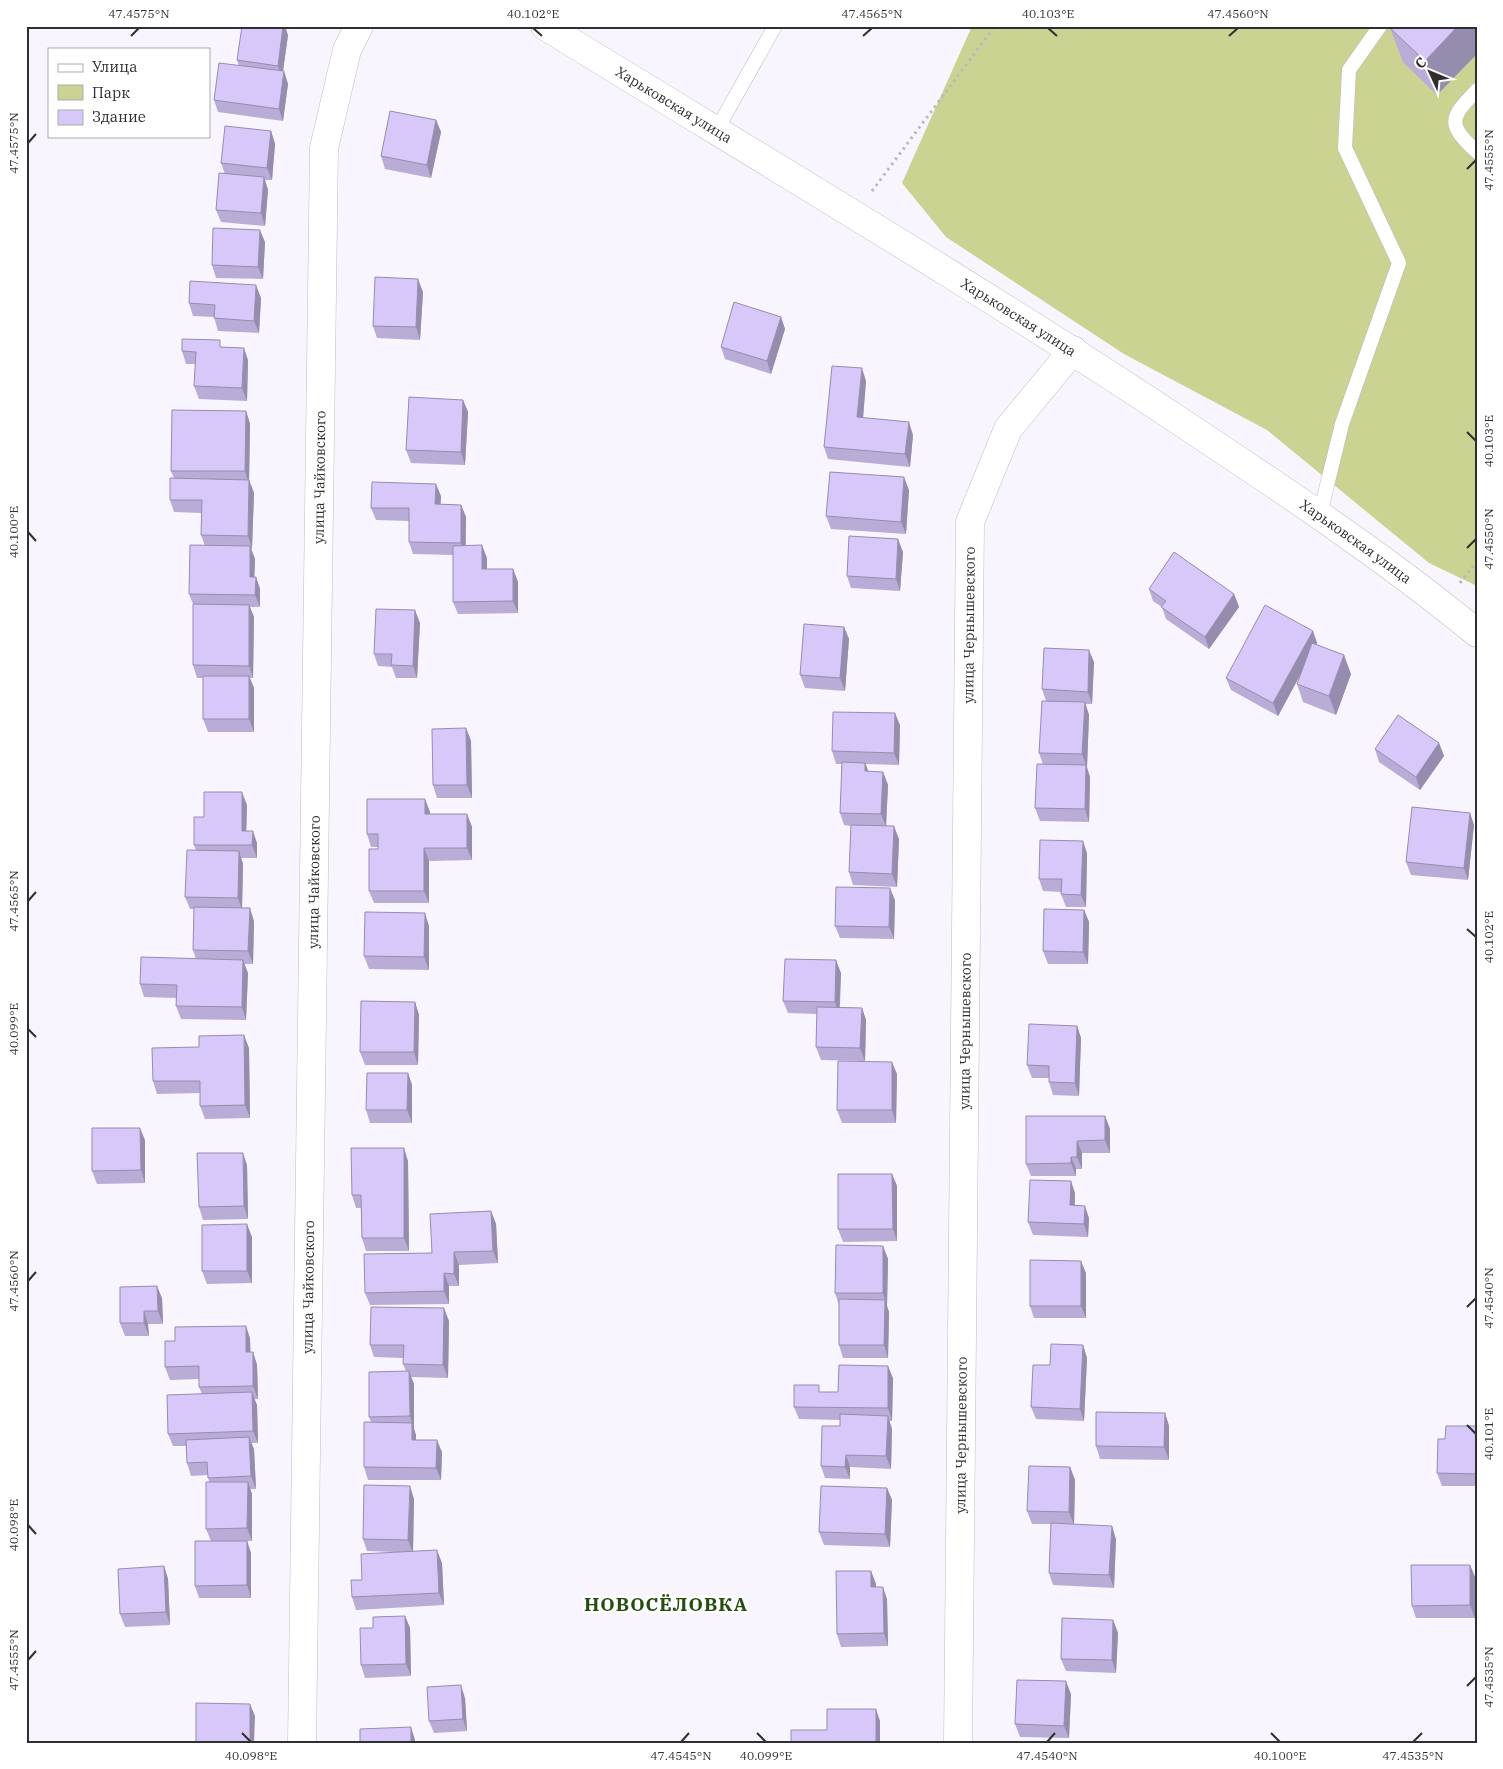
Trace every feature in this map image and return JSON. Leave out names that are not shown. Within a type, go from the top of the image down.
[{"type":"street","name":"улица Чайковского","points":[[302,1743],[324,148],[347,50],[359,26]]},
{"type":"street","name":"Харьковская улица","points":[[545,26],[1073,350],[1320,514],[1444,606],[1477,633]]},
{"type":"street","name":"улица Чернышевского","points":[[958,1743],[970,522],[1008,429],[1073,350]]},
{"type":"lane","points":[[716,132],[775,26]]},
{"type":"lane","points":[[1320,514],[1342,424],[1399,263],[1345,148],[1349,70],[1380,26]]},
{"type":"lane","points":[[1477,90],[1458,109],[1454,121],[1460,136],[1477,152]]},
{"type":"path","points":[[854,216],[995,26]]},
{"type":"green space","points":[[972,26],[1477,26],[1477,586],[1429,563],[1267,430],[1124,354],[946,237],[902,183]]},
{"type":"building","points":[[242,26],[283,26],[278,66],[237,60]]},
{"type":"building","points":[[1392,26],[1458,26],[1425,61],[1390,28]]},
{"type":"building","points":[[219,63],[284,71],[279,109],[214,100]]},
{"type":"building","points":[[390,111],[436,120],[427,165],[381,156]]},
{"type":"building","points":[[225,126],[271,131],[267,168],[221,163]]},
{"type":"building","points":[[219,173],[264,177],[261,213],[216,210]]},
{"type":"building","points":[[213,228],[260,230],[258,267],[212,265]]},
{"type":"building","points":[[375,277],[418,279],[416,327],[373,326]]},
{"type":"building","points":[[190,281],[256,285],[254,321],[214,318],[215,305],[189,303]]},
{"type":"building","points":[[734,302],[781,317],[767,361],[721,347]]},
{"type":"building","points":[[182,339],[220,340],[220,347],[244,348],[242,388],[194,386],[196,352],[182,351]]},
{"type":"building","points":[[832,366],[862,368],[857,417],[909,422],[905,454],[824,447]]},
{"type":"building","points":[[409,397],[463,400],[461,452],[406,450]]},
{"type":"building","points":[[172,410],[246,411],[245,471],[171,471]]},
{"type":"building","points":[[830,472],[904,477],[901,522],[826,516]]},
{"type":"building","points":[[170,478],[249,480],[248,536],[201,535],[202,500],[170,500]]},
{"type":"building","points":[[372,482],[436,484],[435,504],[461,505],[461,543],[409,542],[409,508],[371,508]]},
{"type":"building","points":[[849,536],[898,539],[896,579],[847,576]]},
{"type":"building","points":[[190,545],[250,546],[250,577],[256,577],[255,595],[189,594]]},
{"type":"building","points":[[482,545],[482,569],[513,569],[513,601],[453,602],[453,546]]},
{"type":"building","points":[[1174,552],[1234,594],[1205,637],[1161,607],[1166,601],[1149,589]]},
{"type":"building","points":[[193,604],[249,605],[249,666],[193,665]]},
{"type":"building","points":[[1265,605],[1313,631],[1273,703],[1226,678]]},
{"type":"building","points":[[376,609],[415,610],[413,666],[391,665],[392,654],[374,654]]},
{"type":"building","points":[[804,624],[844,627],[840,678],[800,675]]},
{"type":"building","points":[[1312,643],[1344,655],[1329,696],[1297,684]]},
{"type":"building","points":[[1044,648],[1089,650],[1088,692],[1042,689]]},
{"type":"building","points":[[203,676],[249,676],[249,719],[203,719]]},
{"type":"building","points":[[1042,701],[1085,702],[1082,754],[1039,753]]},
{"type":"building","points":[[833,712],[895,713],[894,753],[832,751]]},
{"type":"building","points":[[1398,715],[1439,743],[1416,777],[1375,749]]},
{"type":"building","points":[[466,728],[467,785],[433,785],[432,729]]},
{"type":"building","points":[[842,762],[865,763],[865,771],[883,772],[881,814],[840,813]]},
{"type":"building","points":[[1037,764],[1086,765],[1085,809],[1035,808]]},
{"type":"building","points":[[204,792],[242,792],[242,831],[253,831],[252,845],[194,845],[194,817],[204,817]]},
{"type":"building","points":[[367,799],[425,799],[425,814],[467,814],[467,848],[424,848],[424,891],[369,891],[369,849],[378,849],[378,834],[367,834]]},
{"type":"building","points":[[1412,807],[1470,813],[1464,868],[1406,862]]},
{"type":"building","points":[[851,825],[894,826],[892,874],[849,872]]},
{"type":"building","points":[[1040,840],[1083,841],[1081,895],[1061,894],[1062,879],[1039,879]]},
{"type":"building","points":[[187,850],[239,851],[238,898],[185,897]]},
{"type":"building","points":[[836,887],[890,888],[889,927],[835,926]]},
{"type":"building","points":[[194,907],[250,908],[248,951],[193,950]]},
{"type":"building","points":[[1044,909],[1084,910],[1083,952],[1043,951]]},
{"type":"building","points":[[365,912],[425,913],[424,957],[364,956]]},
{"type":"building","points":[[141,957],[243,960],[242,1007],[176,1006],[177,985],[140,984]]},
{"type":"building","points":[[785,959],[836,960],[835,1002],[783,1001]]},
{"type":"building","points":[[361,1001],[415,1002],[414,1052],[360,1052]]},
{"type":"building","points":[[817,1007],[862,1008],[860,1048],[816,1047]]},
{"type":"building","points":[[1029,1024],[1077,1026],[1075,1083],[1049,1082],[1049,1066],[1027,1065]]},
{"type":"building","points":[[244,1035],[245,1105],[200,1106],[200,1081],[153,1081],[152,1048],[199,1047],[199,1036]]},
{"type":"building","points":[[838,1061],[892,1062],[892,1110],[837,1110]]},
{"type":"building","points":[[367,1073],[408,1073],[407,1110],[366,1110]]},
{"type":"building","points":[[1026,1116],[1105,1116],[1105,1140],[1077,1141],[1077,1157],[1071,1157],[1071,1163],[1026,1164]]},
{"type":"building","points":[[92,1128],[140,1128],[141,1170],[92,1171]]},
{"type":"building","points":[[351,1148],[404,1148],[404,1238],[362,1238],[361,1195],[352,1195]]},
{"type":"building","points":[[197,1153],[243,1153],[244,1206],[199,1207]]},
{"type":"building","points":[[838,1174],[892,1174],[893,1229],[838,1229]]},
{"type":"building","points":[[1030,1180],[1071,1181],[1070,1205],[1085,1206],[1084,1224],[1028,1222]]},
{"type":"building","points":[[491,1211],[493,1251],[454,1252],[454,1274],[444,1273],[444,1291],[365,1293],[364,1254],[432,1253],[430,1214]]},
{"type":"building","points":[[247,1224],[247,1271],[202,1271],[202,1225]]},
{"type":"building","points":[[836,1245],[883,1246],[883,1293],[835,1293]]},
{"type":"building","points":[[1030,1260],[1081,1261],[1081,1306],[1030,1306]]},
{"type":"building","points":[[157,1286],[158,1311],[144,1311],[144,1323],[120,1323],[120,1287]]},
{"type":"building","points":[[839,1299],[885,1300],[884,1345],[839,1345]]},
{"type":"building","points":[[371,1307],[444,1308],[443,1365],[403,1364],[404,1345],[370,1345]]},
{"type":"building","points":[[246,1326],[246,1352],[253,1352],[253,1386],[199,1387],[199,1366],[165,1367],[165,1341],[175,1341],[175,1327]]},
{"type":"building","points":[[1051,1344],[1083,1345],[1080,1409],[1031,1407],[1033,1365],[1050,1365]]},
{"type":"building","points":[[839,1365],[888,1366],[888,1408],[794,1407],[794,1385],[819,1385],[819,1392],[838,1392]]},
{"type":"building","points":[[409,1371],[410,1416],[369,1417],[369,1372]]},
{"type":"building","points":[[252,1392],[253,1431],[168,1434],[167,1395]]},
{"type":"building","points":[[1096,1412],[1165,1413],[1164,1447],[1096,1446]]},
{"type":"building","points":[[840,1414],[888,1416],[886,1456],[846,1455],[845,1467],[821,1466],[822,1426],[840,1426]]},
{"type":"building","points":[[364,1422],[412,1423],[412,1440],[437,1440],[436,1468],[364,1467]]},
{"type":"building","points":[[1446,1426],[1477,1426],[1477,1474],[1437,1473],[1438,1439],[1445,1439]]},
{"type":"building","points":[[249,1437],[251,1476],[208,1478],[207,1462],[187,1463],[186,1440]]},
{"type":"building","points":[[1029,1466],[1070,1467],[1069,1512],[1027,1511]]},
{"type":"building","points":[[206,1482],[248,1482],[247,1528],[206,1529]]},
{"type":"building","points":[[364,1485],[410,1486],[408,1540],[363,1539]]},
{"type":"building","points":[[821,1486],[887,1488],[885,1534],[819,1532]]},
{"type":"building","points":[[1051,1523],[1112,1526],[1109,1575],[1049,1573]]},
{"type":"building","points":[[195,1541],[247,1541],[247,1585],[195,1586]]},
{"type":"building","points":[[437,1550],[439,1593],[352,1597],[351,1580],[362,1580],[361,1554]]},
{"type":"building","points":[[1411,1565],[1470,1565],[1470,1605],[1412,1606]]},
{"type":"building","points":[[164,1566],[166,1612],[120,1614],[118,1569]]},
{"type":"building","points":[[836,1571],[871,1571],[871,1587],[883,1587],[884,1633],[837,1634]]},
{"type":"building","points":[[405,1616],[406,1664],[361,1665],[360,1628],[373,1628],[373,1617]]},
{"type":"building","points":[[1062,1618],[1113,1620],[1112,1660],[1061,1659]]},
{"type":"building","points":[[1017,1680],[1066,1681],[1064,1726],[1015,1724]]},
{"type":"building","points":[[461,1685],[463,1719],[429,1721],[427,1687]]},
{"type":"building","points":[[196,1703],[250,1704],[250,1743],[196,1743]]},
{"type":"building","points":[[827,1709],[876,1709],[876,1743],[791,1743],[791,1730],[827,1730]]},
{"type":"building","points":[[411,1727],[411,1743],[360,1743],[360,1729]]},
{"type":"district","name":"НОВОСЁЛОВКА","points":[[666,1604]]}]
